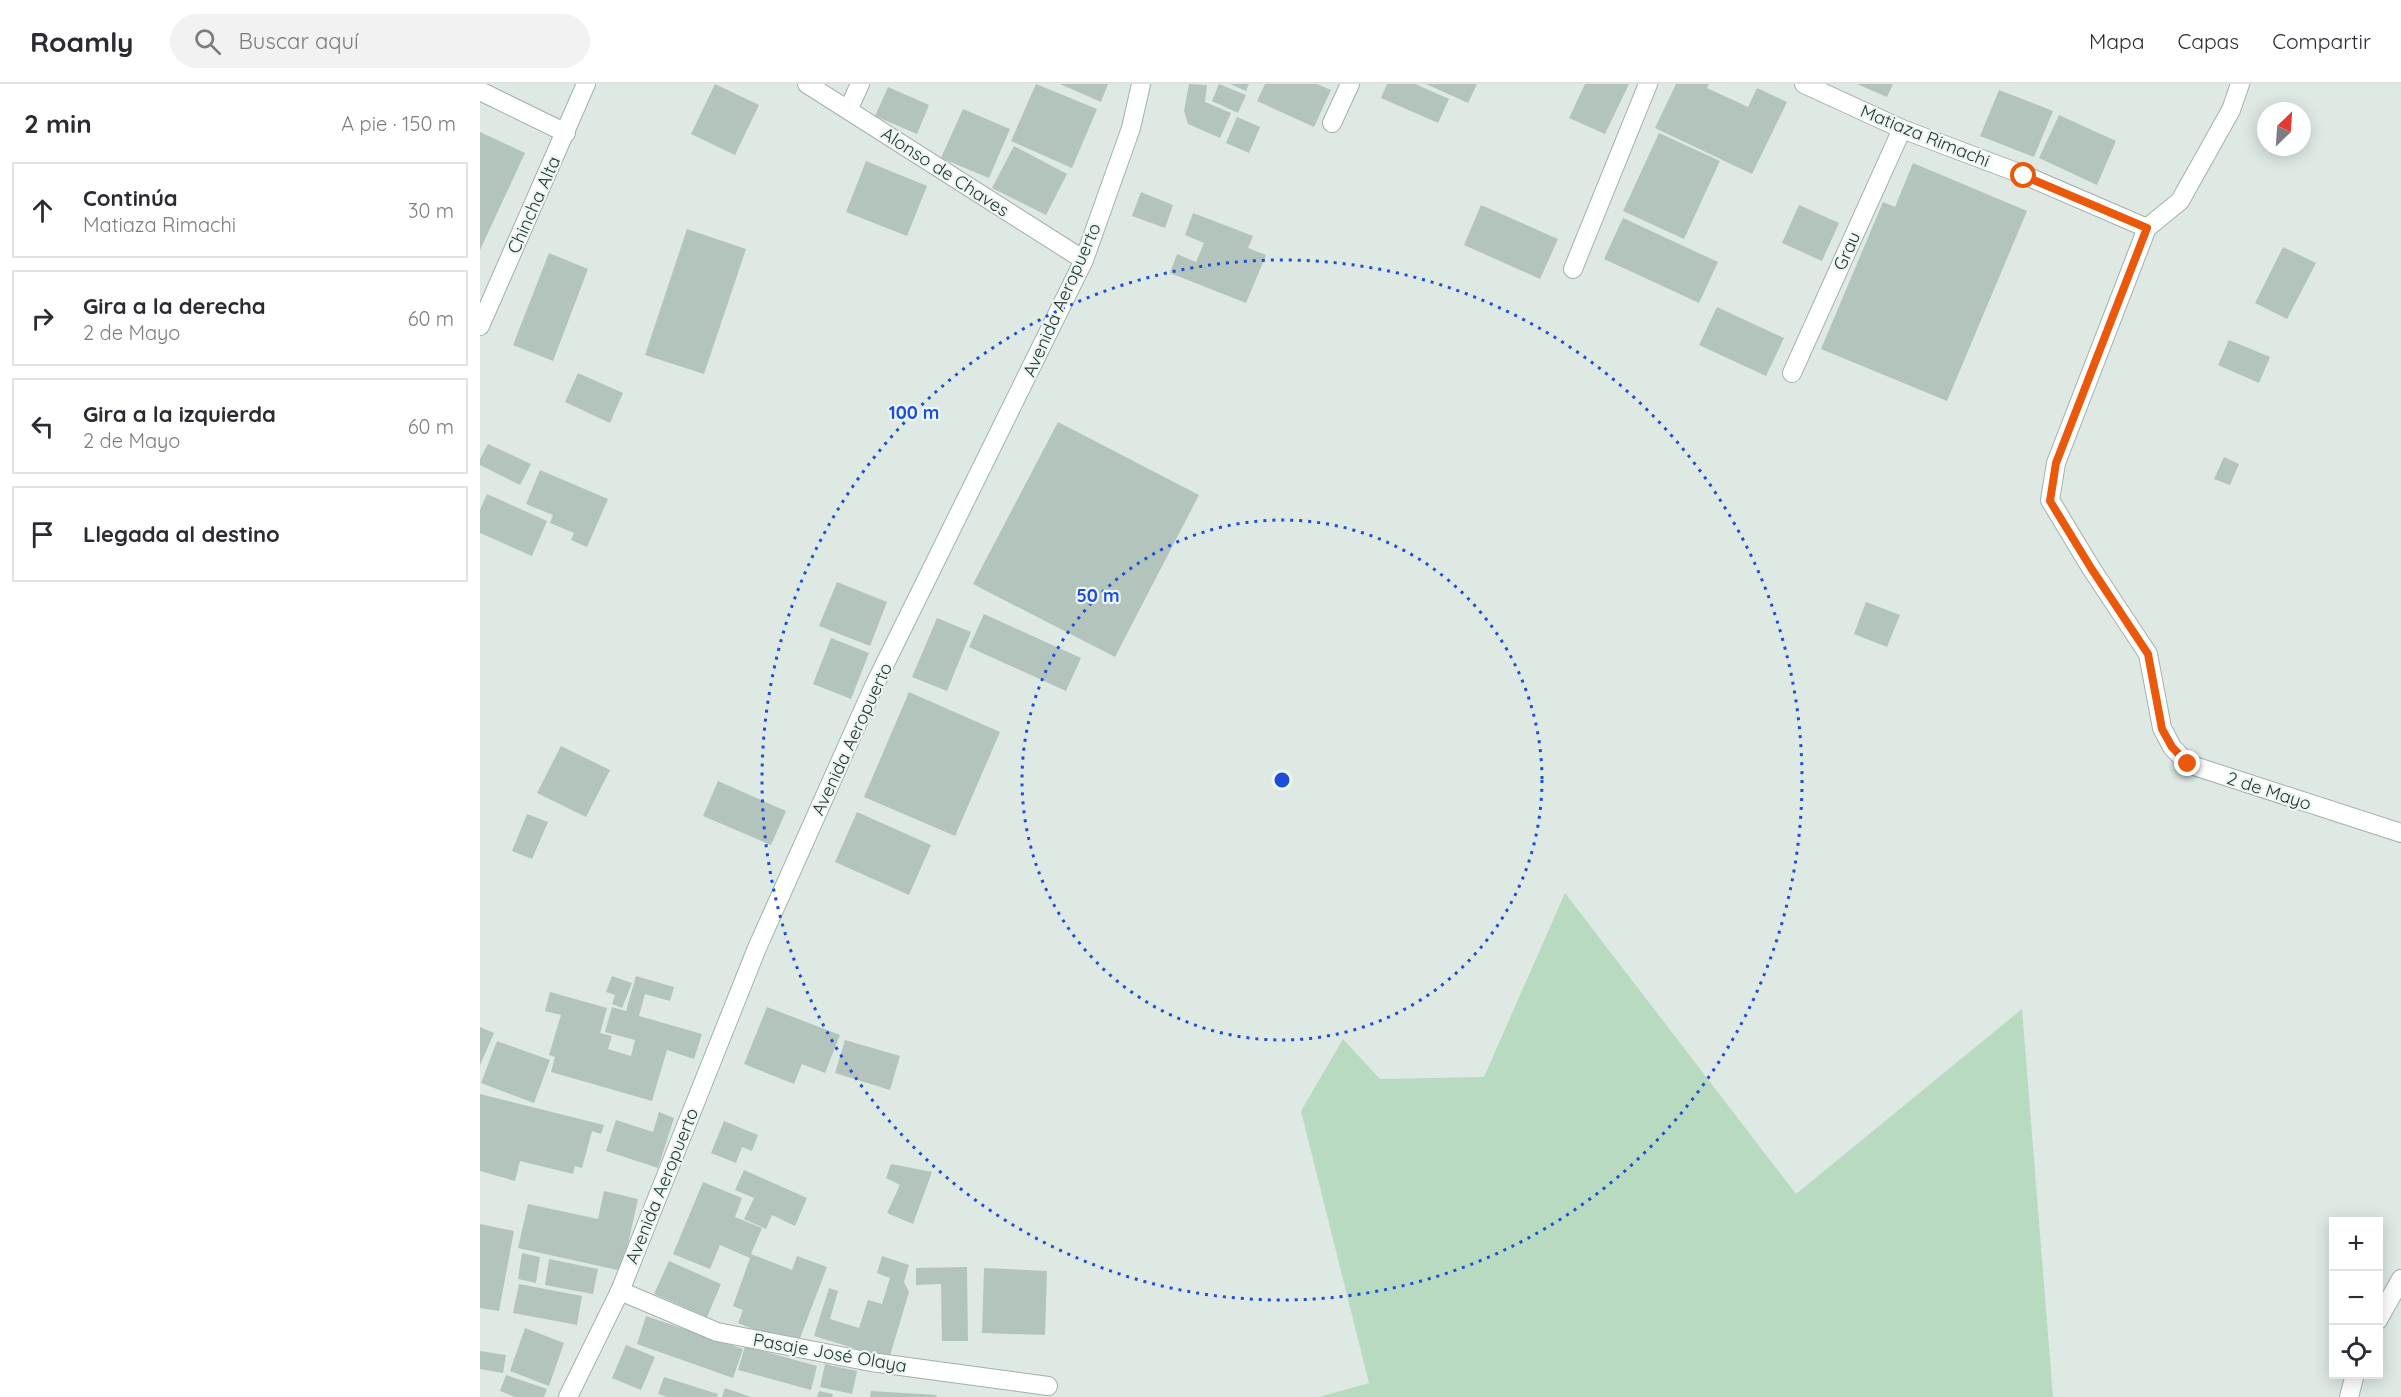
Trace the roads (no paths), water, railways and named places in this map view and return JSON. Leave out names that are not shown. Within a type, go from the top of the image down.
[{"type":"street","name":"Chincha Alta","points":[[480,326],[586,84]]},
{"type":"street","name":"Alonso de Chaves","points":[[807,84],[1084,260]]},
{"type":"street","points":[[848,110],[860,84]]},
{"type":"street","name":"Avenida Aeropuerto","points":[[568,1397],[620,1291],[757,948],[864,708],[1084,260],[1131,128],[1141,84]]},
{"type":"street","points":[[1332,123],[1350,84]]},
{"type":"street","points":[[1573,269],[1648,84]]},
{"type":"street","name":"Matiaza Rimachi","points":[[1804,84],[1902,129],[2024,176],[2147,228]]},
{"type":"street","points":[[2147,228],[2180,201],[2231,110],[2240,84]]},
{"type":"street","points":[[480,91],[566,133]]},
{"type":"street","name":"Grau","points":[[1792,373],[1902,129]]},
{"type":"street","name":"2 de Mayo","points":[[2147,228],[2056,463],[2050,501],[2148,654],[2162,729],[2179,757],[2188,764],[2401,833]]},
{"type":"street","points":[[2383,1313],[2401,1279]]},
{"type":"street","name":"Pasaje José Olaya","points":[[620,1291],[717,1332],[871,1362],[1048,1386]]},
{"type":"street","points":[[2349,1397],[2354,1379]]}]
